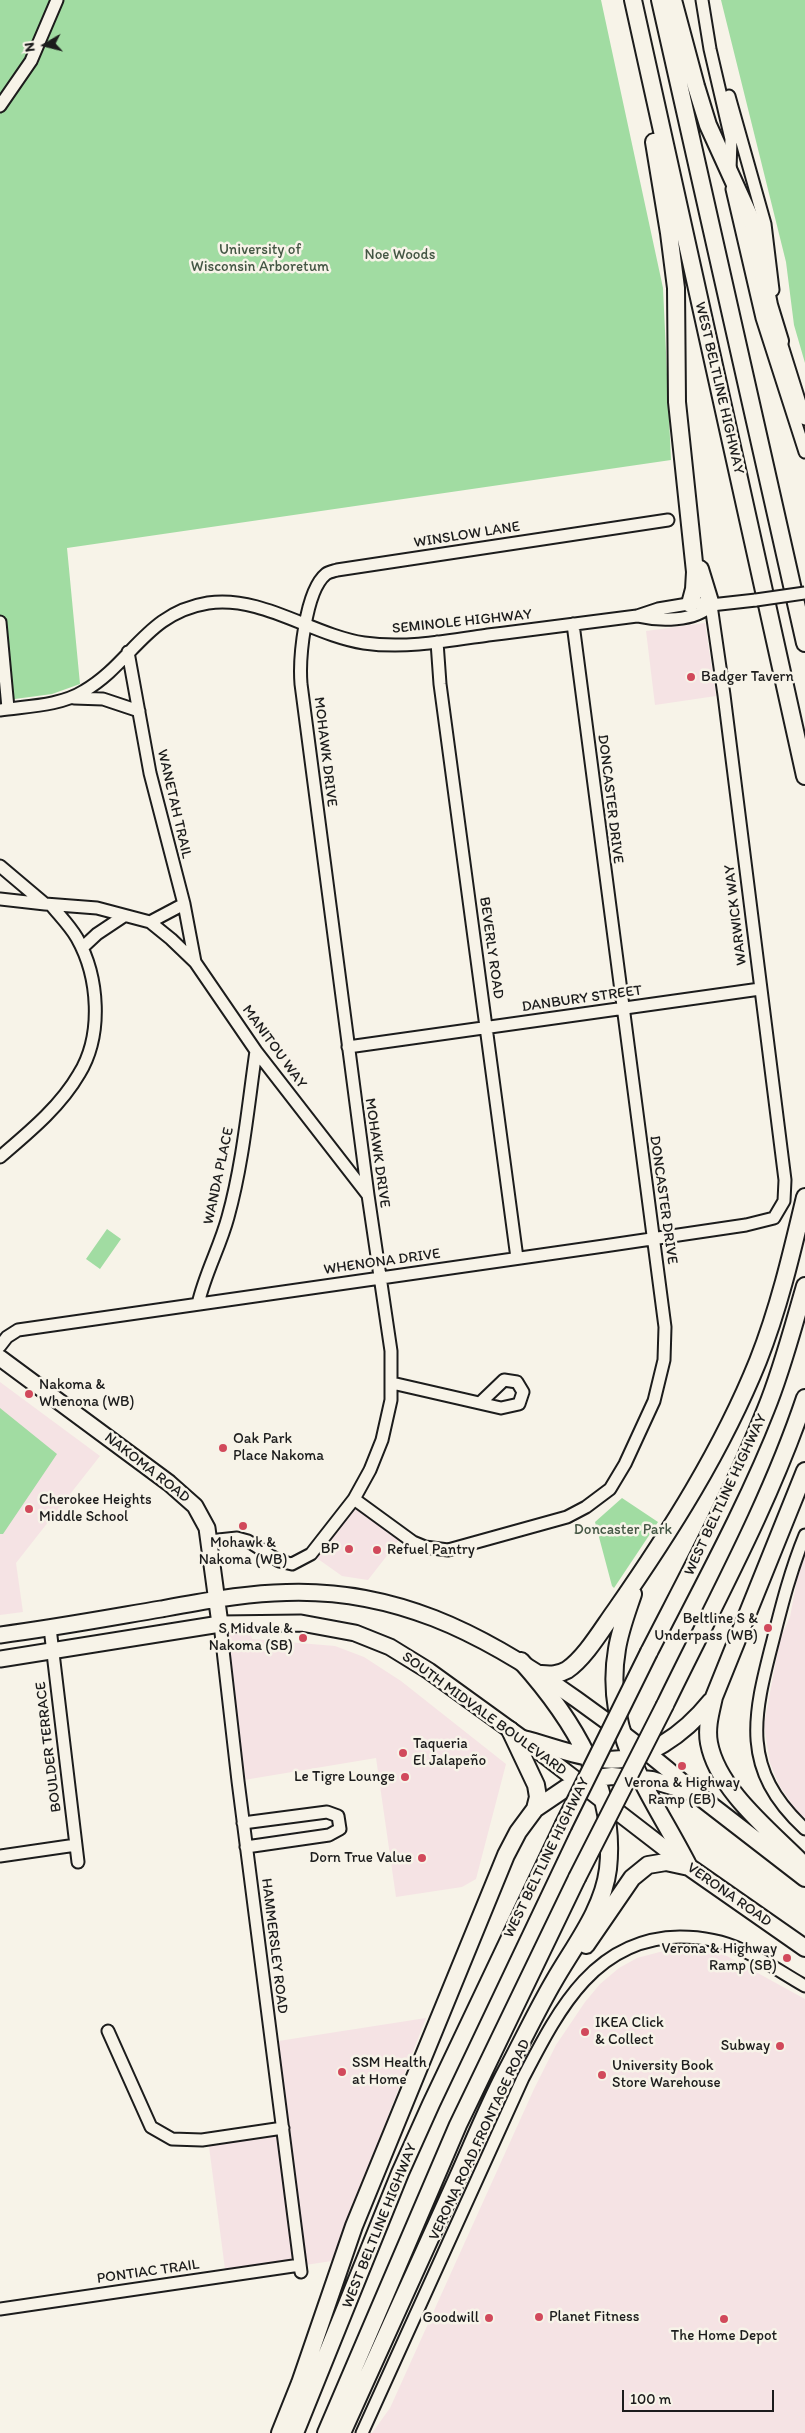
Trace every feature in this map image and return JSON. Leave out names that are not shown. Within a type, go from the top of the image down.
[{"type":"highway","points":[[631,0],[673,259],[677,337],[677,402],[690,512],[695,582],[690,604]]},
{"type":"highway","name":"WEST BELTLINE HIGHWAY","points":[[631,0],[805,776]]},
{"type":"highway","name":"WEST BELTLINE HIGHWAY","points":[[660,0],[805,643]]},
{"type":"highway","points":[[673,0],[706,117],[753,224],[769,306],[780,341]]},
{"type":"highway","points":[[690,512],[703,584],[711,606]]},
{"type":"highway","points":[[541,1674],[559,1674],[571,1667],[592,1643],[638,1577],[703,1472],[752,1375],[784,1280],[805,1197]]},
{"type":"highway","name":"WEST BELTLINE HIGHWAY","points":[[295,2433],[419,2130],[463,2033],[649,1652],[726,1502],[778,1377],[805,1286]]},
{"type":"highway","name":"WEST BELTLINE HIGHWAY","points":[[326,2433],[458,2125],[577,1878],[665,1705],[760,1511],[788,1445],[805,1398]]},
{"type":"highway","points":[[805,1471],[714,1697],[709,1717],[708,1737],[714,1760],[732,1792],[805,1866]]},
{"type":"highway","points":[[638,1577],[617,1648],[614,1671],[616,1708],[630,1757],[639,1778],[689,1867]]},
{"type":"highway","points":[[342,2433],[505,2074],[598,1904],[604,1888],[608,1852],[604,1802],[596,1778],[588,1757],[566,1716],[521,1661]]},
{"type":"highway","points":[[516,1734],[601,1760],[630,1757],[647,1751],[680,1733],[698,1718],[714,1697]]},
{"type":"highway","points":[[280,2433],[300,2383],[368,2190],[506,1855],[535,1809],[538,1797],[536,1784],[516,1734]]},
{"type":"highway","points":[[535,1809],[551,1796],[578,1782],[612,1776],[639,1778],[695,1793],[805,1878]]},
{"type":"highway","points":[[545,2001],[555,1990],[632,1878],[643,1868],[657,1862],[678,1863],[689,1867]]},
{"type":"highway","name":"VERONA ROAD","points":[[689,1867],[805,1948]]},
{"type":"main road","name":"NAKOMA ROAD","points":[[0,1358],[170,1483],[195,1506],[202,1516],[209,1540],[220,1624]]},
{"type":"main road","points":[[0,1635],[265,1593],[332,1593],[376,1599],[426,1614],[466,1631],[521,1661],[622,1732],[695,1793]]},
{"type":"main road","name":"SOUTH MIDVALE BOULEVARD","points":[[0,1659],[220,1624],[301,1623],[354,1633],[390,1647],[409,1658],[516,1734],[654,1841]]},
{"type":"main road","name":"VERONA ROAD","points":[[654,1841],[689,1867]]},
{"type":"street","points":[[0,106],[31,61],[57,0]]},
{"type":"street","points":[[702,0],[765,224],[780,341],[805,419]]},
{"type":"street","points":[[707,23],[710,49],[731,139],[731,186],[756,298],[805,452]]},
{"type":"street","name":"WINSLOW LANE","points":[[306,625],[318,584],[326,574],[337,570],[668,520]]},
{"type":"street","name":"SEMINOLE HIGHWAY","points":[[4,709],[70,698],[97,682],[156,625],[189,607],[209,603],[228,602],[250,606],[364,643],[412,645],[638,616],[654,610],[690,604],[711,606],[805,593]]},
{"type":"street","name":"SEMINOLE HIGHWAY","points":[[638,616],[657,619],[694,615],[702,613],[711,606]]},
{"type":"street","name":"WARWICK WAY","points":[[711,606],[724,695],[785,1180],[784,1201],[774,1218]]},
{"type":"street","points":[[0,622],[4,709]]},
{"type":"street","name":"DONCASTER DRIVE","points":[[354,1499],[413,1542],[425,1547],[448,1550],[567,1517],[586,1507],[610,1489],[625,1464],[654,1401],[664,1360],[665,1327],[573,624]]},
{"type":"street","name":"MOHAWK DRIVE","points":[[209,1540],[237,1538],[248,1541],[279,1561],[292,1564],[311,1554],[354,1499],[370,1470],[382,1440],[392,1400],[391,1351],[379,1278],[301,684],[301,650],[306,625]]},
{"type":"street","name":"BEVERLY ROAD","points":[[437,642],[442,694],[517,1258]]},
{"type":"street","name":"WANETAH TRAIL","points":[[128,652],[157,808],[184,904],[195,962]]},
{"type":"street","points":[[70,698],[104,699],[139,711]]},
{"type":"street","points":[[0,867],[0,878]]},
{"type":"street","points":[[0,867],[48,904],[76,936],[82,948],[90,977],[95,1014],[93,1035],[87,1060],[73,1083],[49,1112],[0,1157]]},
{"type":"street","name":"MANITOU WAY","points":[[0,899],[97,908],[150,922],[195,962],[256,1051],[368,1195]]},
{"type":"street","points":[[150,922],[184,904]]},
{"type":"street","points":[[82,948],[97,934],[124,916]]},
{"type":"street","name":"DANBURY STREET","points":[[348,1047],[760,989]]},
{"type":"street","name":"WANDA PLACE","points":[[198,1304],[203,1281],[228,1218],[256,1051]]},
{"type":"street","name":"WHENONA DRIVE","points":[[0,1346],[7,1337],[18,1330],[746,1225],[774,1218]]},
{"type":"street","points":[[392,1383],[480,1403]]},
{"type":"street","points":[[805,1535],[784,1597],[760,1692],[756,1726],[760,1758],[766,1776],[782,1805],[805,1829]]},
{"type":"street","name":"HAMMERSLEY ROAD","points":[[220,1624],[246,1847],[301,2269]]},
{"type":"street","name":"BOULDER TERRACE","points":[[50,1628],[78,1862]]},
{"type":"street","points":[[243,1823],[327,1812],[334,1813],[340,1822],[340,1829],[330,1835],[246,1847]]},
{"type":"street","points":[[0,1856],[76,1845]]},
{"type":"street","name":"VERONA ROAD FRONTAGE ROAD","points":[[362,2433],[523,2078],[558,2016],[585,1979],[612,1955],[636,1945],[660,1937],[687,1937],[717,1941],[743,1950],[805,1986]]},
{"type":"street","points":[[108,2031],[151,2126],[172,2139],[202,2140],[283,2128]]},
{"type":"street","name":"PONTIAC TRAIL","points":[[0,2310],[301,2269]]},
{"type":"shaded area","points":[[705,623],[716,696],[655,705],[646,631]]},
{"type":"shaded area","name":"Cherokee Heights Middle School","points":[[0,1382],[100,1456],[16,1563],[23,1612],[0,1615]]},
{"type":"shaded area","points":[[354,1499],[403,1535],[368,1580],[342,1576],[311,1554]]},
{"type":"shaded area","points":[[805,1557],[805,1818],[796,1810],[779,1785],[770,1763],[764,1725],[780,1639],[790,1617],[798,1574]]},
{"type":"shaded area","points":[[248,1622],[252,1639],[335,1646],[364,1657],[401,1681],[506,1764],[476,1879],[462,1887],[396,1897],[376,1758],[238,1781],[220,1624]]},
{"type":"shaded area","points":[[671,1949],[691,1949],[725,1955],[805,1999],[805,2433],[372,2433],[390,2408],[534,2089],[556,2045],[585,2002],[600,1984],[619,1968],[637,1958]]},
{"type":"shaded area","points":[[426,2018],[332,2261],[226,2277],[208,2139],[283,2128],[272,2042]]},
{"type":"green space","name":"University of Wisconsin Arboretum","points":[[0,0],[601,0],[663,288],[671,460],[67,548],[80,684],[52,694],[0,701]]},
{"type":"green space","points":[[721,0],[805,0],[805,363],[794,325],[786,262]]},
{"type":"green space","points":[[107,1229],[121,1239],[100,1269],[86,1259]]},
{"type":"green space","points":[[0,1408],[57,1454],[3,1534],[0,1534]]},
{"type":"green space","name":"Doncaster Park","points":[[622,1498],[658,1522],[614,1588],[595,1522]]},
{"type":"place","name":"Badger Tavern","points":[[691,677]]},
{"type":"place","name":"Nakoma & Whenona (WB)","points":[[29,1394]]},
{"type":"place","name":"Oak Park Place Nakoma","points":[[223,1448]]},
{"type":"place","name":"Cherokee Heights Middle School","points":[[29,1509]]},
{"type":"place","name":"Mohawk & Nakoma (WB)","points":[[243,1526]]},
{"type":"place","name":"BP","points":[[349,1549]]},
{"type":"place","name":"Refuel Pantry","points":[[377,1550]]},
{"type":"place","name":"Beltline S & Underpass (WB)","points":[[768,1628]]},
{"type":"place","name":"S Midvale & Nakoma (SB)","points":[[303,1638]]},
{"type":"place","name":"Taqueria El Jalapeño","points":[[403,1753]]},
{"type":"place","name":"Verona & Highway Ramp (EB)","points":[[682,1766]]},
{"type":"place","name":"Le Tigre Lounge","points":[[405,1777]]},
{"type":"place","name":"Dorn True Value","points":[[422,1858]]},
{"type":"place","name":"Verona & Highway Ramp (SB)","points":[[787,1958]]},
{"type":"place","name":"IKEA Click & Collect","points":[[585,2032]]},
{"type":"place","name":"Subway","points":[[780,2046]]},
{"type":"place","name":"SSM Health at Home","points":[[342,2072]]},
{"type":"place","name":"University Book Store Warehouse","points":[[602,2075]]},
{"type":"place","name":"Planet Fitness","points":[[539,2317]]},
{"type":"place","name":"Goodwill","points":[[489,2318]]},
{"type":"place","name":"The Home Depot","points":[[724,2319]]},
{"type":"park label","name":"Noe Woods","points":[[400,255]]}]
